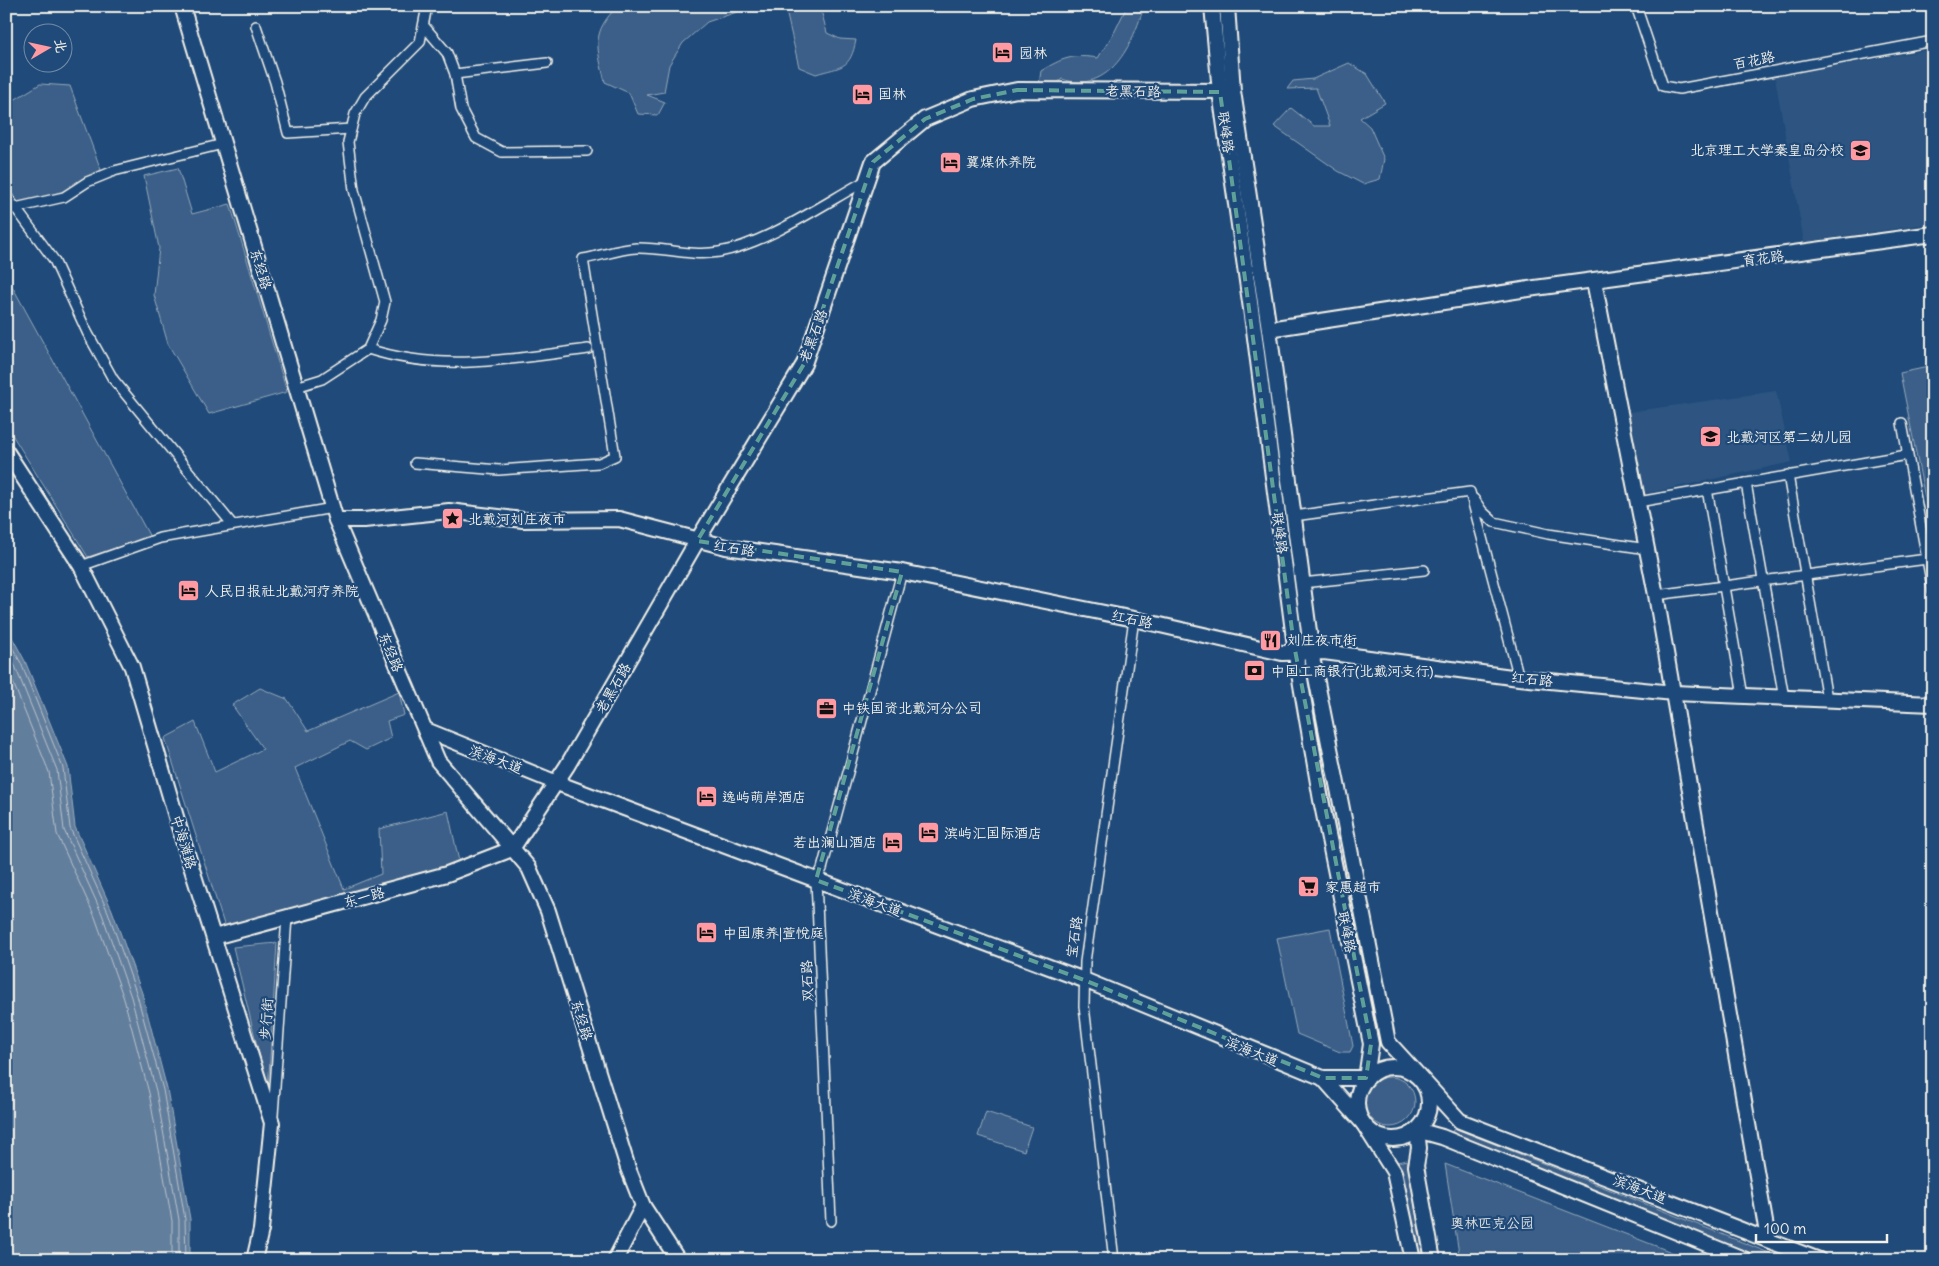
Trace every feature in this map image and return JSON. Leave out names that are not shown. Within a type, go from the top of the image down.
[{"type":"main road","name":"东经路","points":[[182,6],[334,514],[438,761],[529,868],[548,912],[628,1168],[643,1206],[678,1260]]},
{"type":"main road","name":"联峰路","points":[[1212,6],[1269,329],[1312,653],[1388,1042],[1418,1077]]},
{"type":"main road","name":"联峰路","points":[[1227,6],[1226,92],[1295,653],[1321,800],[1371,1044],[1366,1078]]},
{"type":"main road","name":"老黑石路","points":[[512,849],[557,783],[697,541],[804,364],[873,162],[925,119],[973,100],[1017,90],[1226,92]]},
{"type":"main road","name":"育花路","points":[[1269,329],[1933,234]]},
{"type":"main road","points":[[1594,281],[1674,694],[1768,1239]]},
{"type":"main road","name":"中海滩路","points":[[6,451],[81,566],[132,667],[272,1123],[261,1230],[254,1260]]},
{"type":"main road","name":"红石路","points":[[334,514],[364,520],[449,511],[523,520],[620,519],[658,528],[697,541],[726,547],[902,572],[1134,619],[1282,653],[1324,652],[1519,678],[1674,694],[1933,704]]},
{"type":"main road","name":"滨海大道","points":[[426,730],[557,783],[1084,980],[1323,1078]]},
{"type":"main road","name":"东一路","points":[[214,937],[447,874],[512,849]]},
{"type":"main road","points":[[1323,1078],[1363,1123],[1372,1132],[1383,1137],[1395,1139],[1417,1130],[1424,1121],[1429,1104],[1425,1086],[1409,1070],[1398,1067],[1386,1067],[1375,1071],[1366,1078],[1360,1088],[1357,1100],[1358,1112],[1363,1123],[1394,1172],[1413,1260]]},
{"type":"main road","name":"滨海大道","points":[[1418,1077],[1460,1121],[1819,1260]]},
{"type":"main road","points":[[1323,1078],[1366,1078]]},
{"type":"main road","points":[[1417,1130],[1419,1148],[1416,1166],[1433,1260]]},
{"type":"main road","name":"滨海大道","points":[[1417,1130],[1442,1137],[1746,1260]]},
{"type":"main road","points":[[616,1260],[643,1206]]},
{"type":"street","points":[[296,388],[322,379],[368,349],[381,320],[385,302],[354,190],[348,142],[355,114],[365,97],[420,42],[427,6]]},
{"type":"street","name":"百花路","points":[[1636,6],[1663,86],[1679,89],[1933,41]]},
{"type":"street","points":[[256,26],[275,82],[288,133],[351,129]]},
{"type":"street","points":[[424,26],[447,53],[455,74],[461,110],[476,138],[502,152],[587,151]]},
{"type":"street","points":[[455,74],[547,63]]},
{"type":"street","points":[[11,209],[64,197],[87,182],[114,171],[223,144]]},
{"type":"street","points":[[415,463],[499,470],[599,463],[615,456],[584,259],[636,248],[691,254],[721,252],[749,242],[788,224],[866,180]]},
{"type":"street","points":[[6,195],[11,209],[54,260],[88,332],[113,379],[232,524]]},
{"type":"street","points":[[1254,330],[1269,329]]},
{"type":"street","points":[[368,349],[390,356],[423,362],[479,363],[588,349]]},
{"type":"street","points":[[1902,423],[1933,592]]},
{"type":"street","points":[[1638,502],[1907,454]]},
{"type":"street","points":[[1788,475],[1827,699]]},
{"type":"street","points":[[1746,483],[1784,698]]},
{"type":"street","points":[[1707,490],[1743,696]]},
{"type":"street","points":[[1294,516],[1470,492]]},
{"type":"street","points":[[1470,492],[1482,512],[1494,522],[1548,534],[1647,549]]},
{"type":"street","points":[[1470,492],[1519,678]]},
{"type":"street","points":[[81,566],[160,538],[232,524],[334,514]]},
{"type":"street","points":[[1656,595],[1927,559]]},
{"type":"street","points":[[1302,583],[1424,570]]},
{"type":"street","name":"双石路","points":[[831,1222],[816,880],[822,869],[902,572]]},
{"type":"street","name":"宝石路","points":[[1114,1260],[1084,1006],[1084,980],[1134,619]]},
{"type":"street","name":"步行街","points":[[272,1123],[287,917]]},
{"type":"highlighted area","points":[[1017,90],[1220,92],[1294,645],[1371,1044],[1366,1078],[1323,1078],[1084,980],[816,880],[902,572],[697,541],[804,364],[873,162],[925,119],[973,99]]},
{"type":"shaded area","name":"北京理工大学秦皇岛分校","points":[[1933,49],[1933,223],[1804,242],[1775,77]]},
{"type":"shaded area","name":"北戴河区第二幼儿园","points":[[1776,391],[1792,462],[1644,494],[1629,412]]},
{"type":"green space","points":[[618,6],[741,6],[740,11],[707,22],[683,43],[669,65],[664,92],[647,95],[665,102],[658,115],[638,114],[629,93],[605,82],[598,50],[599,33],[603,24]]},
{"type":"green space","points":[[780,6],[820,6],[827,33],[840,39],[856,40],[854,50],[848,62],[838,68],[816,74],[799,67],[786,11]]},
{"type":"green space","points":[[1127,6],[1144,6],[1126,50],[1117,63],[1106,73],[1094,80],[1079,82],[1062,79],[1052,87],[1039,84],[1041,71],[1055,63],[1075,57],[1098,58],[1115,31]]},
{"type":"green space","points":[[1349,63],[1367,74],[1385,103],[1360,118],[1370,127],[1384,159],[1380,179],[1363,184],[1338,171],[1274,126],[1291,108],[1314,126],[1330,126],[1316,88],[1287,89],[1293,81],[1313,79]]},
{"type":"green space","points":[[40,84],[70,86],[101,170],[64,191],[18,205],[6,186],[6,105]]},
{"type":"green space","points":[[178,168],[192,214],[230,204],[287,392],[209,414],[168,344],[154,295],[159,248],[144,176]]},
{"type":"green space","points":[[6,275],[150,537],[88,557],[6,425]]},
{"type":"green space","points":[[1264,350],[1303,639],[1298,640],[1260,351]]},
{"type":"green space","points":[[1933,366],[1933,533],[1932,533],[1900,373]]},
{"type":"green space","points":[[1308,672],[1318,739],[1352,910],[1348,911],[1304,673]]},
{"type":"green space","points":[[260,688],[287,699],[308,731],[399,692],[404,715],[387,721],[391,738],[366,750],[350,741],[295,768],[344,889],[381,874],[379,829],[448,811],[460,866],[227,934],[165,738],[195,722],[215,772],[263,749],[232,705]]},
{"type":"green space","points":[[1330,928],[1353,1046],[1350,1052],[1340,1052],[1297,1034],[1277,938]]},
{"type":"green space","points":[[277,943],[268,1091],[233,947]]},
{"type":"green space","points":[[1390,1077],[1404,1081],[1411,1088],[1415,1102],[1411,1116],[1404,1123],[1390,1127],[1376,1123],[1369,1116],[1365,1102],[1369,1088],[1376,1081]]},
{"type":"green space","points":[[986,1112],[1032,1127],[1024,1151],[978,1136]]},
{"type":"green space","points":[[1454,1128],[1787,1260],[1765,1260],[1451,1135]]},
{"type":"green space","points":[[1407,1160],[1424,1260],[1418,1260],[1397,1162]]},
{"type":"green space","name":"奥林匹克公园","points":[[1445,1164],[1692,1260],[1460,1260]]},
{"type":"water","points":[[6,626],[25,661],[68,767],[75,827],[112,910],[142,993],[167,1089],[190,1219],[190,1260],[6,1260]]},
{"type":"place","name":"园林","points":[[1003,53]]},
{"type":"place","name":"国林","points":[[862,94]]},
{"type":"place","name":"北京理工大学秦皇岛分校","points":[[1860,150]]},
{"type":"place","name":"冀煤休养院","points":[[950,162]]},
{"type":"place","name":"北戴河区第二幼儿园","points":[[1710,437]]},
{"type":"place","name":"北戴河刘庄夜市","points":[[452,519]]},
{"type":"place","name":"人民日报社北戴河疗养院","points":[[189,591]]},
{"type":"place","name":"刘庄夜市街","points":[[1271,640]]},
{"type":"place","name":"中国工商银行(北戴河支行)","points":[[1255,671]]},
{"type":"place","name":"中铁国资北戴河分公司","points":[[826,708]]},
{"type":"place","name":"逸屿萌岸酒店","points":[[706,797]]},
{"type":"place","name":"滨屿汇国际酒店","points":[[928,833]]},
{"type":"place","name":"若出澜山酒店","points":[[893,842]]},
{"type":"place","name":"家惠超市","points":[[1309,887]]},
{"type":"place","name":"中国康养|萱悦庭","points":[[707,933]]}]
